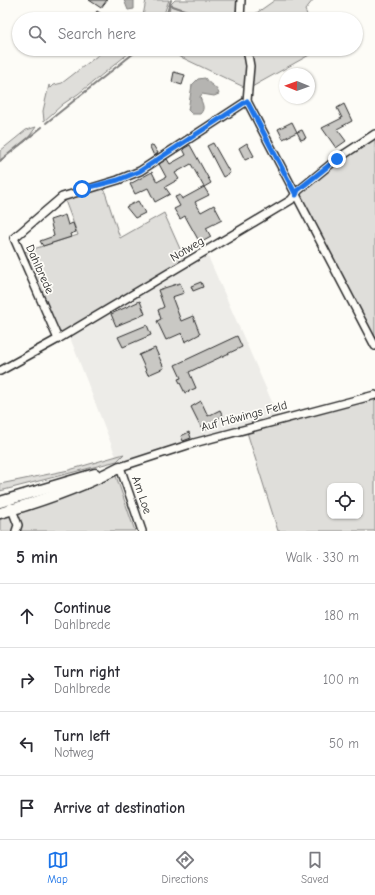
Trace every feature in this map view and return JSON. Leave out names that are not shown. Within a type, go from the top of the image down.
[{"type":"main road","name":"Auf Höwings Feld","points":[[4,501],[120,467]]},
{"type":"main road","name":"Auf Höwings Feld","points":[[0,513],[89,483],[120,467]]},
{"type":"street","points":[[240,0],[240,12]]},
{"type":"street","points":[[248,56],[250,66],[247,101],[375,346]]},
{"type":"street","name":"Dahlbrede","points":[[58,339],[14,238],[62,197],[118,180],[140,171],[247,101]]},
{"type":"street","name":"Notweg","points":[[0,371],[58,339],[291,200],[296,195],[298,190],[337,159],[375,134]]},
{"type":"street","name":"Auf Höwings Feld","points":[[120,467],[194,443],[375,395]]},
{"type":"street","name":"Am Loe","points":[[120,467],[142,531]]},
{"type":"street","points":[[4,501],[12,510],[18,525],[16,531]]},
{"type":"shaded area","points":[[124,0],[134,0],[134,9],[128,10]]},
{"type":"shaded area","points":[[146,0],[169,0],[165,12],[144,12]]},
{"type":"shaded area","points":[[175,0],[239,0],[236,12],[190,12],[170,5]]},
{"type":"shaded area","points":[[275,0],[313,0],[305,10],[306,12],[258,12]]},
{"type":"shaded area","points":[[170,6],[188,12],[169,12]]},
{"type":"shaded area","points":[[97,56],[125,56],[78,94],[63,104],[44,121],[43,111],[49,85],[51,88],[54,85],[62,83]]},
{"type":"shaded area","points":[[179,56],[246,56],[247,62],[246,88]]},
{"type":"shaded area","points":[[248,56],[307,56],[286,68],[279,68],[279,72],[250,88]]},
{"type":"shaded area","points":[[205,78],[217,89],[219,94],[214,96],[202,94],[200,97],[203,106],[202,112],[200,114],[192,114],[188,110],[192,85],[198,79]]},
{"type":"shaded area","points":[[36,127],[26,141],[0,160],[0,151],[26,130]]},
{"type":"shaded area","points":[[375,137],[375,345],[298,195],[300,190]]},
{"type":"shaded area","points":[[103,186],[120,238],[164,213],[185,260],[60,334],[24,252],[78,235],[64,198]]},
{"type":"shaded area","points":[[207,254],[280,420],[120,467],[69,335]]},
{"type":"shaded area","points":[[375,395],[375,531],[278,531],[246,429]]},
{"type":"shaded area","points":[[124,454],[117,461],[0,491],[0,484],[69,470]]},
{"type":"shaded area","points":[[116,476],[135,531],[0,531],[0,518]]},
{"type":"building","points":[[89,0],[107,0],[101,8]]},
{"type":"building","points":[[174,72],[185,75],[182,85],[172,82]]},
{"type":"building","points":[[344,104],[352,121],[337,129],[346,141],[336,148],[322,128],[342,118],[337,108]]},
{"type":"building","points":[[292,122],[297,132],[283,139],[278,129]]},
{"type":"building","points":[[302,130],[306,138],[301,140],[297,132]]},
{"type":"building","points":[[213,143],[230,173],[223,177],[207,146]]},
{"type":"building","points":[[247,143],[254,156],[245,160],[239,148]]},
{"type":"building","points":[[153,145],[158,153],[154,156],[150,147]]},
{"type":"building","points":[[190,145],[211,183],[204,187],[191,164],[175,173],[179,179],[165,187],[170,194],[155,202],[148,188],[135,194],[130,184],[152,172],[157,182],[166,177],[159,164],[167,159],[170,164],[186,155],[183,149]]},
{"type":"building","points":[[204,187],[209,195],[195,202],[201,212],[214,205],[222,220],[206,228],[211,237],[200,243],[185,216],[180,219],[174,209],[180,206],[175,197],[180,195],[182,199]]},
{"type":"building","points":[[138,201],[145,213],[135,218],[126,207]]},
{"type":"building","points":[[65,215],[68,225],[73,223],[76,232],[70,234],[71,237],[43,246],[40,241],[54,236],[50,220]]},
{"type":"building","points":[[201,282],[203,287],[193,291],[191,286]]},
{"type":"building","points":[[180,283],[184,293],[172,297],[181,321],[193,316],[200,334],[185,342],[182,333],[166,340],[157,321],[161,319],[158,310],[164,307],[158,290]]},
{"type":"building","points":[[140,301],[145,314],[116,326],[111,314]]},
{"type":"building","points":[[147,325],[151,335],[123,347],[118,337]]},
{"type":"building","points":[[237,336],[242,347],[189,372],[196,388],[185,393],[178,379],[181,378],[175,365]]},
{"type":"building","points":[[155,348],[164,368],[148,375],[139,355]]},
{"type":"building","points":[[201,401],[208,416],[220,410],[223,416],[212,422],[214,425],[203,431],[191,407]]},
{"type":"building","points":[[189,432],[191,438],[183,441],[181,436]]},
{"type":"waterway","points":[[167,12],[171,0]]},
{"type":"waterway","points":[[170,5],[190,12]]},
{"type":"waterway","points":[[46,123],[130,56]]},
{"type":"waterway","points":[[0,161],[42,127]]},
{"type":"route","points":[[82,189],[118,180],[140,171],[247,101],[296,195],[298,190],[337,159]]}]
